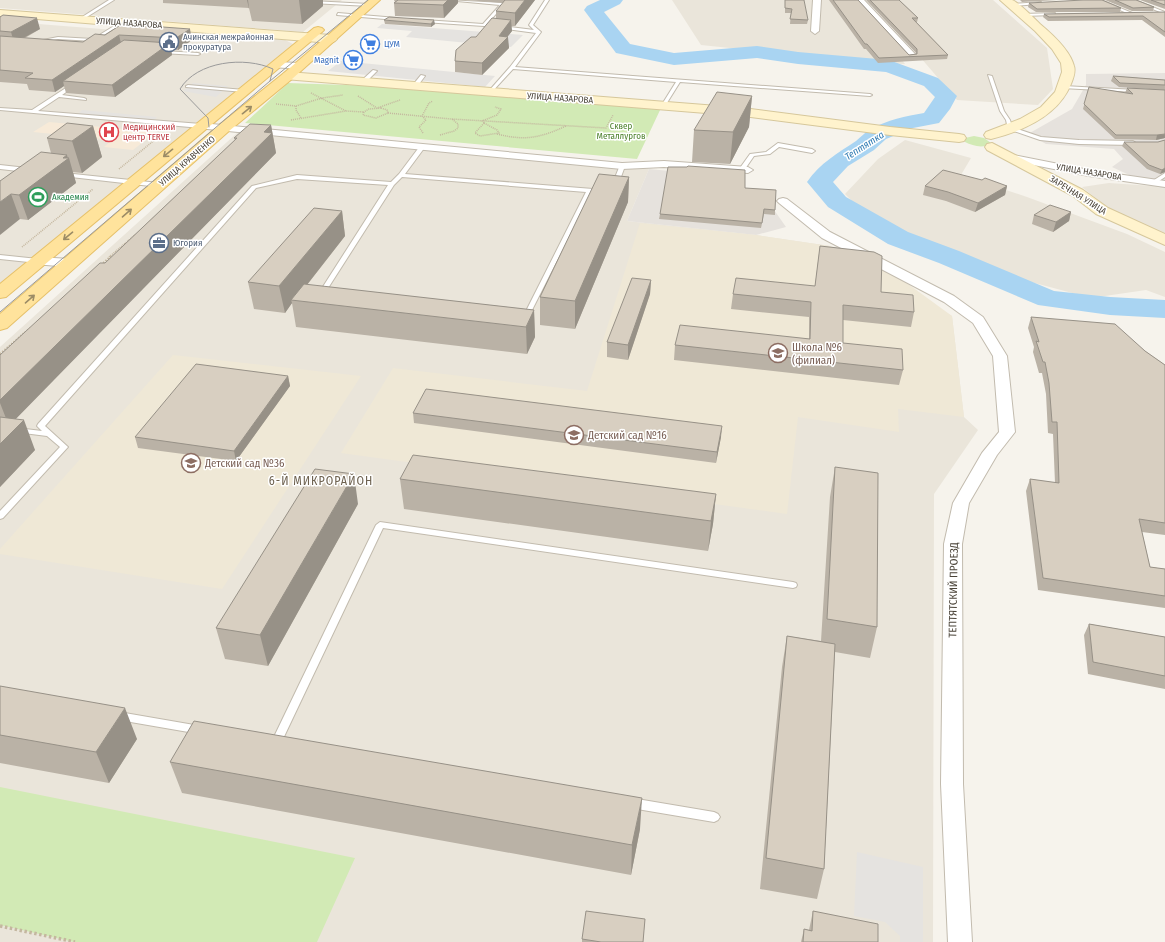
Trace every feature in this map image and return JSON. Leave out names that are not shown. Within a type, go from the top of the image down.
[{"type":"main road","points":[[977,140],[1032,118],[1053,105],[1064,87],[1069,73],[1068,64],[1058,49],[1008,2]]},
{"type":"main road","name":"УЛИЦА КРАВЧЕНКО","points":[[0,293],[338,14],[354,7],[372,3]]},
{"type":"main road","name":"УЛИЦА КРАВЧЕНКО","points":[[0,324],[6,313],[70,264],[224,128],[331,39],[354,7]]},
{"type":"main road","name":"УЛИЦА НАЗАРОВА","points":[[0,13],[331,39]]},
{"type":"main road","points":[[281,61],[303,63]]},
{"type":"main road","name":"УЛИЦА НАЗАРОВА","points":[[265,74],[362,83],[664,106],[977,140]]},
{"type":"main road","name":"ЗАРЕЧНАЯ УЛИЦА","points":[[977,140],[1078,193],[1102,211],[1165,240]]},
{"type":"street","points":[[815,31],[817,0]]},
{"type":"street","points":[[860,0],[912,56]]},
{"type":"street","points":[[201,126],[622,166],[664,164],[746,169]]},
{"type":"street","name":"УЛИЦА НАЗАРОВА","points":[[1013,158],[1089,173],[1165,184]]},
{"type":"street","name":"ТЕПТЯТСКИЙ ПРОЕЗД","points":[[783,201],[826,235],[960,306],[978,320],[1000,356],[1007,432],[990,454],[961,503],[953,544],[952,784],[960,942]]},
{"type":"street","points":[[38,261],[70,264]]},
{"type":"lane","points":[[81,19],[112,0]]},
{"type":"lane","points":[[444,3],[447,0],[503,4],[484,25]]},
{"type":"lane","points":[[539,32],[531,25],[547,0]]},
{"type":"lane","points":[[1098,0],[1135,15]]},
{"type":"lane","points":[[1132,0],[1165,13]]},
{"type":"lane","points":[[306,1],[354,7],[404,19]]},
{"type":"lane","points":[[1008,2],[1048,3]]},
{"type":"lane","points":[[1150,14],[1165,13]]},
{"type":"lane","points":[[1023,15],[1060,14]]},
{"type":"lane","points":[[1120,14],[1142,14]]},
{"type":"lane","points":[[420,20],[484,25],[539,32]]},
{"type":"lane","points":[[37,42],[58,38],[94,40],[122,22]]},
{"type":"lane","points":[[490,93],[512,68],[539,32]]},
{"type":"lane","points":[[154,51],[198,54]]},
{"type":"lane","points":[[512,68],[870,95]]},
{"type":"lane","points":[[362,83],[375,71]]},
{"type":"lane","points":[[414,87],[423,76]]},
{"type":"lane","points":[[990,76],[1002,111],[1008,120],[1010,128],[1040,138],[1079,142],[1140,142]]},
{"type":"lane","points":[[664,106],[679,80]]},
{"type":"lane","points":[[33,112],[77,83]]},
{"type":"lane","points":[[188,86],[244,91]]},
{"type":"lane","points":[[1064,87],[1143,91]]},
{"type":"lane","points":[[59,96],[84,99]]},
{"type":"lane","points":[[0,109],[201,126]]},
{"type":"lane","points":[[746,169],[752,155],[768,153],[778,145],[812,151]]},
{"type":"lane","points":[[314,304],[392,184],[401,175],[422,147]]},
{"type":"lane","points":[[613,193],[622,166]]},
{"type":"lane","points":[[0,167],[31,171]]},
{"type":"lane","points":[[54,174],[159,185]]},
{"type":"lane","points":[[1154,182],[1165,174]]},
{"type":"lane","points":[[401,175],[601,192]]},
{"type":"lane","points":[[0,516],[64,447],[41,426],[254,187],[297,176],[392,184]]},
{"type":"lane","points":[[521,328],[588,191]]},
{"type":"lane","points":[[0,257],[38,261]]},
{"type":"lane","points":[[0,428],[50,434]]},
{"type":"lane","points":[[276,743],[380,525],[793,585]]},
{"type":"lane","points":[[107,714],[207,731]]},
{"type":"lane","points":[[620,801],[714,817]]},
{"type":"path","points":[[310,92],[346,111]]},
{"type":"path","points":[[281,100],[276,104],[296,106],[322,98],[348,95]]},
{"type":"path","points":[[354,95],[365,99],[377,108],[387,110],[388,113]]},
{"type":"path","points":[[422,116],[429,103],[439,100]]},
{"type":"path","points":[[296,106],[296,110],[301,119]]},
{"type":"path","points":[[482,121],[497,115],[501,110],[494,107]]},
{"type":"path","points":[[287,121],[346,111],[364,112],[377,108]]},
{"type":"path","points":[[364,112],[363,115],[372,118],[380,117],[388,113],[451,119],[606,128],[617,111]]},
{"type":"path","points":[[422,116],[426,120],[419,127],[420,130],[428,135]]},
{"type":"path","points":[[436,135],[454,131],[458,128],[458,124],[451,119]]},
{"type":"path","points":[[482,121],[484,124],[497,130],[499,133],[497,134]]},
{"type":"path","points":[[484,124],[475,133],[480,136],[497,134],[531,139],[547,135],[567,126]]},
{"type":"path","points":[[96,269],[138,232]]},
{"type":"path","points":[[0,354],[30,328]]},
{"type":"path","points":[[0,926],[75,942]]},
{"type":"shaded area","points":[[0,0],[342,0],[303,32],[0,8]]},
{"type":"shaded area","points":[[672,0],[855,0],[905,64],[876,63],[701,45]]},
{"type":"shaded area","points":[[871,0],[993,0],[1047,48],[1053,89],[1038,105],[957,100]]},
{"type":"shaded area","points":[[0,21],[204,37],[225,34],[281,38],[293,44],[0,284]]},
{"type":"shaded area","points":[[382,24],[523,35],[511,47],[406,37],[412,31],[377,28]]},
{"type":"shaded area","points":[[341,61],[495,76],[485,87],[328,71]]},
{"type":"shaded area","points":[[1165,73],[1165,189],[1153,186],[1112,167],[1123,159],[1114,149],[1046,144],[1028,134],[1072,109],[1086,85],[1086,74]]},
{"type":"shaded area","points":[[193,83],[228,86],[216,97],[183,91]]},
{"type":"shaded area","points":[[82,110],[157,117],[154,120],[78,114]]},
{"type":"shaded area","points":[[49,122],[156,132],[133,150],[104,147],[112,140],[33,132]]},
{"type":"shaded area","name":"6-Й МИКРОРАЙОН","points":[[237,133],[649,169],[627,221],[756,235],[830,246],[952,316],[964,417],[978,430],[934,494],[933,942],[0,942],[0,347]]},
{"type":"shaded area","points":[[905,140],[971,158],[961,175],[1027,197],[1127,234],[1165,252],[1165,297],[1146,290],[1091,298],[1008,276],[907,235],[863,212],[845,194],[878,159]]},
{"type":"shaded area","points":[[649,169],[733,177],[736,191],[765,197],[786,227],[756,235],[627,221]]},
{"type":"shaded area","points":[[1109,183],[1153,186],[1165,189],[1165,237],[1110,210],[1082,187]]},
{"type":"shaded area","points":[[640,223],[756,235],[830,246],[882,265],[952,316],[964,417],[898,409],[899,432],[798,417],[787,514],[341,453],[393,368],[587,391]]},
{"type":"shaded area","name":"Детский сад №36","points":[[173,355],[361,376],[222,589],[0,554],[0,549]]},
{"type":"shaded area","points":[[857,852],[923,867],[923,942],[900,942],[900,936],[885,922],[854,916]]},
{"type":"green space","name":"Сквер Металлургов","points":[[288,83],[375,86],[661,108],[637,159],[245,123]]},
{"type":"green space","points":[[974,136],[984,138],[991,143],[985,146],[978,146],[965,142],[965,138]]},
{"type":"green space","points":[[0,787],[355,858],[317,942],[74,942],[0,925]]},
{"type":"building","points":[[398,0],[448,0],[443,5],[394,3]]},
{"type":"building","points":[[505,0],[525,0],[515,13],[496,11]]},
{"type":"building","points":[[785,0],[804,0],[808,20],[790,19],[792,9],[785,8]]},
{"type":"building","points":[[833,0],[858,0],[909,55],[917,54],[917,49],[870,0],[899,0],[918,18],[912,18],[948,55],[879,58],[867,44],[865,44]]},
{"type":"building","points":[[1102,0],[1121,8],[1037,9],[1029,3]]},
{"type":"building","points":[[1115,0],[1136,0],[1154,7],[1133,8]]},
{"type":"building","points":[[1151,0],[1165,0],[1165,5]]},
{"type":"building","points":[[1165,12],[1165,32],[1143,16],[1049,17],[1044,14]]},
{"type":"building","points":[[3,15],[37,18],[11,32],[0,31],[0,17]]},
{"type":"building","points":[[389,17],[434,20],[431,24],[384,20]]},
{"type":"building","points":[[492,18],[511,20],[499,36],[508,37],[482,63],[455,61],[456,50],[471,37],[476,37]]},
{"type":"building","points":[[122,24],[190,29],[176,38],[119,35],[52,80],[25,78],[33,73],[0,70],[0,36],[83,42],[95,34],[105,35]]},
{"type":"building","points":[[124,40],[170,43],[112,85],[63,81]]},
{"type":"building","points":[[1113,76],[1165,80],[1165,85],[1120,83]]},
{"type":"building","points":[[1089,87],[1133,94],[1127,88],[1165,90],[1165,134],[1116,135],[1084,104]]},
{"type":"building","points":[[717,92],[752,96],[733,132],[694,130]]},
{"type":"building","points":[[67,123],[93,126],[72,141],[47,138]]},
{"type":"building","points":[[250,124],[271,125],[264,132],[272,133],[0,400],[0,355],[100,263],[105,263]]},
{"type":"building","points":[[1165,140],[1165,168],[1162,170],[1149,165],[1124,142],[1158,142]]},
{"type":"building","points":[[41,152],[67,155],[63,158],[69,158],[19,195],[11,194],[0,202],[0,181]]},
{"type":"building","points":[[688,166],[745,170],[745,188],[776,190],[775,210],[764,209],[762,223],[660,214],[668,167]]},
{"type":"building","points":[[943,170],[982,180],[985,178],[1007,186],[978,203],[948,192],[925,186]]},
{"type":"building","points":[[599,174],[629,177],[575,301],[540,297]]},
{"type":"building","points":[[1050,205],[1071,212],[1056,222],[1034,215]]},
{"type":"building","points":[[314,208],[342,211],[279,286],[248,282]]},
{"type":"building","points":[[820,246],[874,252],[882,256],[881,292],[913,295],[914,312],[843,305],[843,343],[902,349],[903,370],[675,345],[680,325],[810,339],[811,302],[733,294],[736,278],[815,286]]},
{"type":"building","points":[[632,278],[651,280],[628,345],[607,342]]},
{"type":"building","points":[[304,284],[534,310],[526,327],[291,300]]},
{"type":"building","points":[[1031,317],[1115,324],[1145,351],[1165,365],[1165,523],[1139,519],[1150,567],[1165,569],[1165,596],[1043,578],[1030,479],[1059,483],[1057,422],[1052,422],[1049,383],[1045,362],[1043,362],[1036,341],[1039,342]]},
{"type":"building","points":[[196,364],[288,376],[234,451],[135,437]]},
{"type":"building","points":[[426,389],[722,426],[717,452],[413,413]]},
{"type":"building","points":[[0,417],[24,420],[0,444]]},
{"type":"building","points":[[413,455],[716,494],[711,521],[400,479]]},
{"type":"building","points":[[835,467],[878,473],[877,627],[827,619]]},
{"type":"building","points":[[315,469],[354,474],[260,635],[216,628]]},
{"type":"building","points":[[1089,624],[1165,637],[1165,676],[1093,662]]},
{"type":"building","points":[[787,636],[835,644],[824,869],[766,858]]},
{"type":"building","points":[[0,686],[125,708],[96,752],[0,735]]},
{"type":"building","points":[[194,721],[642,798],[632,845],[170,762]]},
{"type":"building","points":[[586,911],[645,919],[643,942],[601,942],[582,939]]},
{"type":"building","points":[[813,911],[878,924],[878,942],[803,942],[804,929],[812,931]]},
{"type":"waterway","name":"Тептятка","points":[[614,0],[593,10],[623,49],[674,59],[757,52],[798,58],[889,66],[931,82],[946,96],[939,109],[931,118],[908,122],[878,134],[866,145],[840,161],[819,182],[837,202],[898,238],[949,257],[1048,299],[1110,306],[1165,309]]},
{"type":"tram line","points":[[270,81],[368,0]]},
{"type":"tram line","points":[[209,127],[208,118],[180,89],[198,72],[222,64],[236,62],[249,63],[262,65],[273,69],[270,81]]},
{"type":"tram line","points":[[0,312],[270,81]]},
{"type":"place","name":"Ачинская межрайонная прокуратура","points":[[169,42]]},
{"type":"place","name":"ЦУМ","points":[[370,44]]},
{"type":"place","name":"Magnit","points":[[353,60]]},
{"type":"place","name":"Медицинский центр TERVE","points":[[109,132]]},
{"type":"place","name":"Академия","points":[[38,197]]},
{"type":"place","name":"Югория","points":[[159,243]]},
{"type":"place","name":"Школа №6 (филиал)","points":[[778,353]]},
{"type":"place","name":"Детский сад №16","points":[[574,435]]},
{"type":"place","name":"Детский сад №36","points":[[191,463]]},
{"type":"district","name":"6-Й МИКРОРАЙОН","points":[[321,481]]}]
